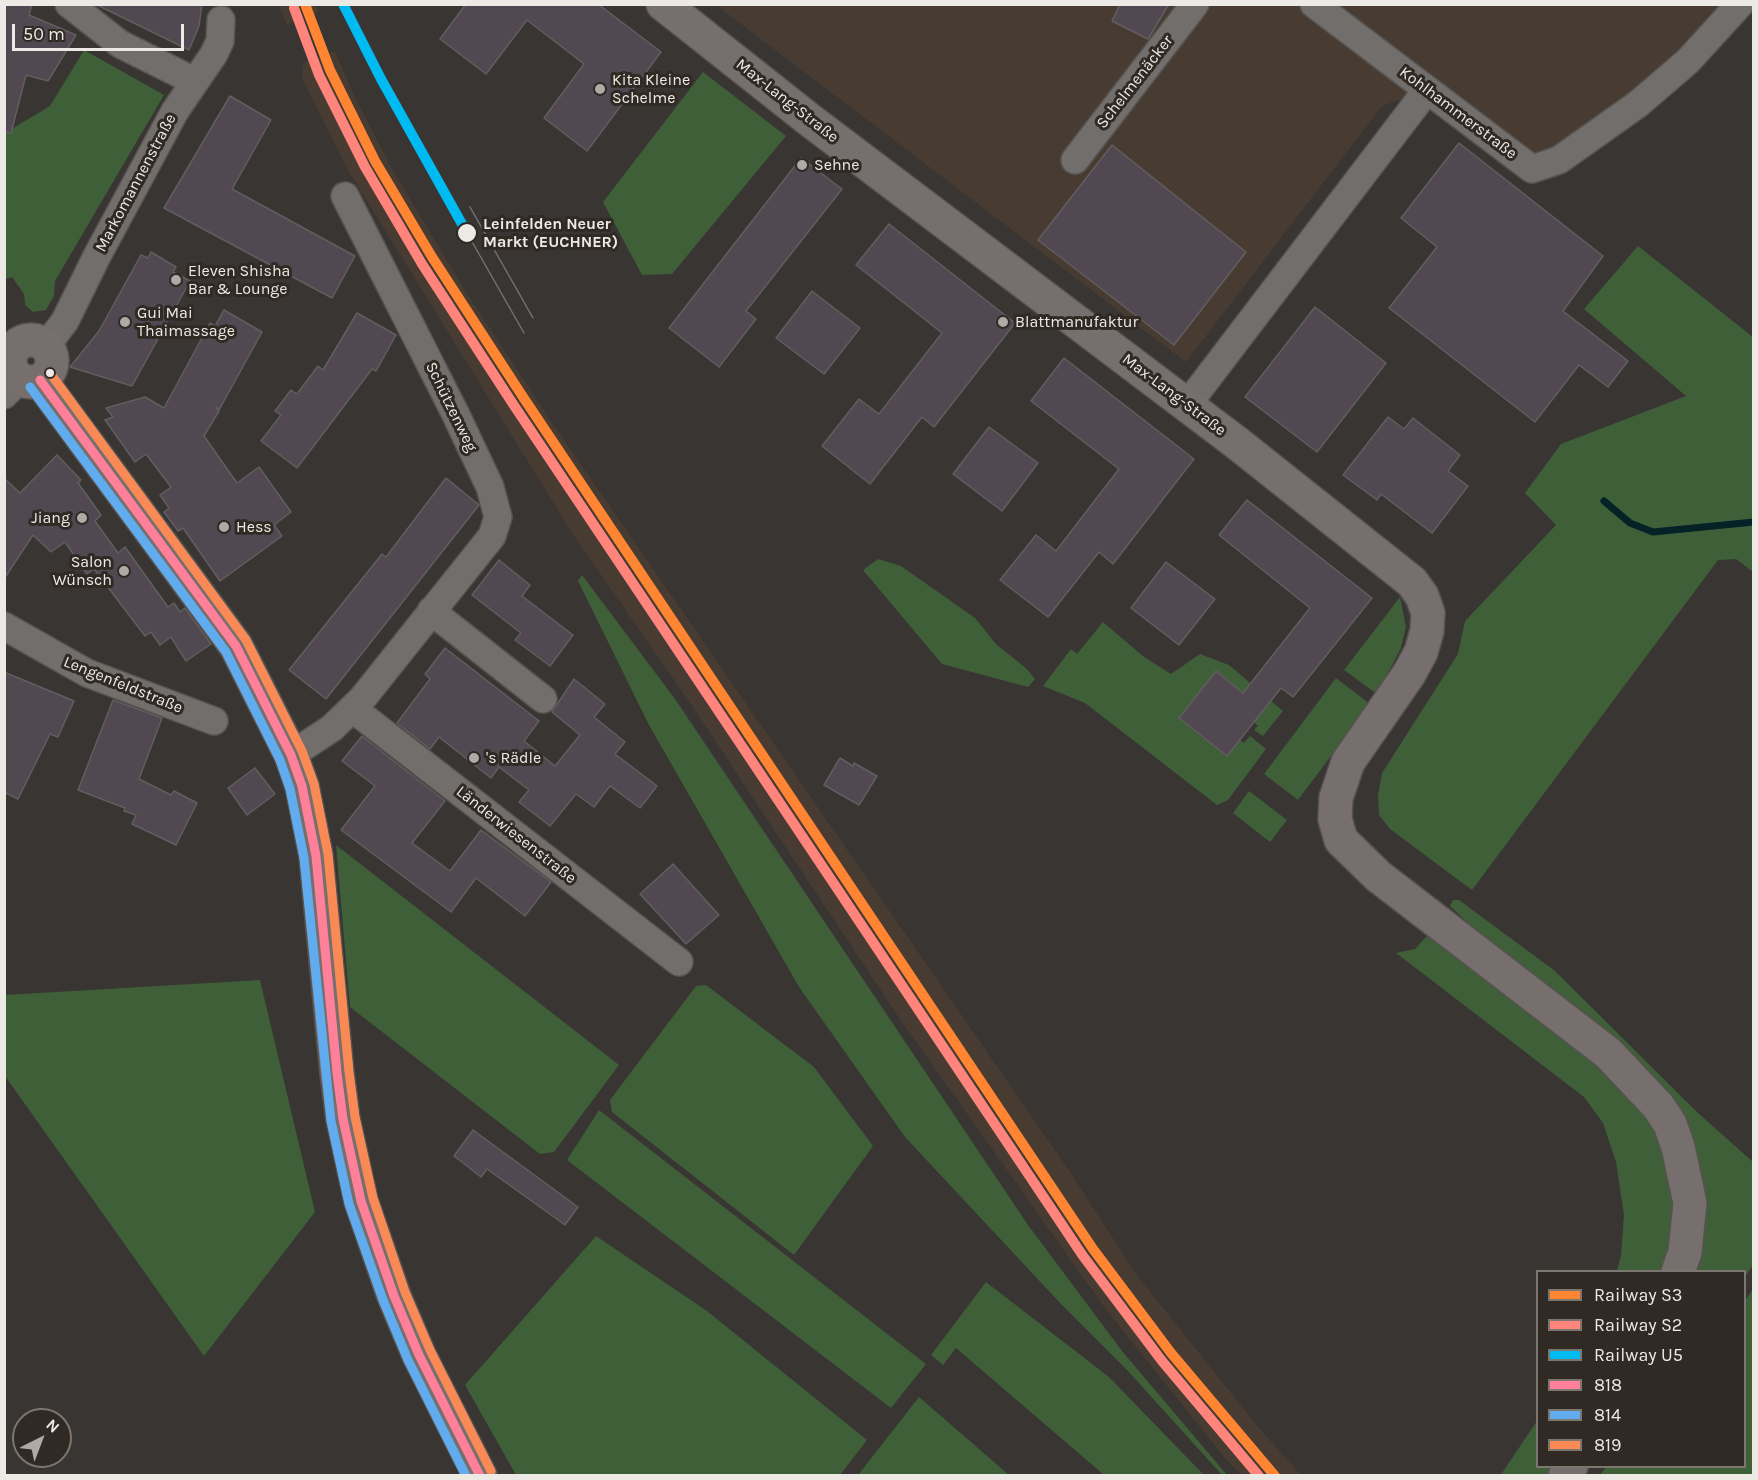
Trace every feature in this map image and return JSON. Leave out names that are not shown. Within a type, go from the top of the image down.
[{"type":"main road","name":"Max-Lang-Straße","points":[[663,4],[811,121],[1187,405],[1406,575],[1422,596],[1428,613],[1427,631],[1421,652],[1348,762],[1336,798],[1335,819],[1341,840],[1378,876],[1591,1039],[1629,1074],[1658,1106],[1670,1124],[1678,1147],[1690,1203],[1685,1252],[1679,1270]]},
{"type":"main road","points":[[24,339],[52,365],[46,376],[22,385],[236,645],[291,755],[302,786],[316,856],[337,1073],[345,1130],[362,1201],[390,1286],[419,1355],[480,1476]]},
{"type":"street","points":[[69,4],[120,44],[195,81]]},
{"type":"street","name":"Schelmenäcker","points":[[1075,159],[1195,4]]},
{"type":"street","name":"Kohlhammerstraße","points":[[1314,4],[1532,169],[1546,165],[1612,124],[1662,85],[1695,55],[1740,4]]},
{"type":"street","name":"Markomannenstraße","points":[[24,339],[65,321],[175,111],[220,41],[221,20]]},
{"type":"street","points":[[1187,405],[1427,90]]},
{"type":"street","name":"Schützenweg","points":[[291,755],[332,728],[353,709],[492,536],[498,517],[497,508],[456,415],[345,196]]},
{"type":"street","points":[[431,612],[543,699]]},
{"type":"street","name":"Lengenfeldstraße","points":[[4,626],[87,673],[214,721]]},
{"type":"street","name":"Länderwiesenstraße","points":[[353,709],[679,962]]},
{"type":"shaded area","points":[[279,5],[316,5],[319,12],[287,25]]},
{"type":"shaded area","points":[[716,5],[1740,5],[1546,165],[1427,90],[1382,106],[1186,362]]},
{"type":"shaded area","points":[[335,51],[351,89],[392,169],[464,289],[555,427],[1070,1172],[1136,1274],[1258,1427],[1301,1475],[1241,1475],[1224,1457],[1104,1307],[900,1019],[688,700],[574,536],[349,172],[302,78],[303,63]]},
{"type":"green space","points":[[84,50],[164,95],[55,281],[54,296],[46,310],[33,312],[25,305],[24,294],[12,277],[7,279],[5,276],[5,130],[10,130],[50,106]]},
{"type":"green space","points":[[703,72],[786,136],[672,274],[642,275],[603,202]]},
{"type":"green space","points":[[1638,246],[1753,337],[1753,572],[1736,559],[1718,560],[1472,890],[1390,829],[1379,815],[1378,795],[1382,773],[1458,654],[1465,621],[1556,525],[1525,493],[1561,444],[1686,396],[1584,309]]},
{"type":"green space","points":[[878,559],[901,566],[975,618],[996,644],[1027,669],[1035,679],[1028,687],[942,664],[863,570]]},
{"type":"green space","points":[[582,575],[675,699],[1028,1225],[1122,1351],[1227,1475],[1222,1475],[1128,1371],[1061,1304],[905,1137],[799,987],[649,725],[578,581]]},
{"type":"green space","points":[[1400,597],[1406,627],[1401,648],[1377,694],[1344,670]]},
{"type":"green space","points":[[1103,622],[1144,657],[1171,674],[1200,654],[1229,665],[1283,711],[1263,736],[1254,730],[1258,726],[1254,722],[1263,709],[1216,671],[1179,718],[1226,756],[1240,740],[1244,743],[1250,736],[1266,749],[1228,800],[1217,805],[1085,703],[1043,686],[1071,649],[1077,654]]},
{"type":"green space","points":[[1336,678],[1370,704],[1298,800],[1264,774]]},
{"type":"green space","points":[[1249,791],[1287,820],[1270,842],[1233,813]]},
{"type":"green space","points":[[336,845],[619,1065],[554,1152],[540,1154],[350,1007]]},
{"type":"green space","points":[[1453,900],[1459,900],[1555,971],[1697,1112],[1753,1162],[1753,1265],[1746,1276],[1746,1270],[1691,1270],[1696,1160],[1504,957],[1450,906]]},
{"type":"green space","points":[[1427,936],[1488,973],[1633,1095],[1659,1137],[1673,1183],[1673,1226],[1663,1270],[1617,1270],[1621,1255],[1624,1215],[1616,1162],[1603,1123],[1584,1097],[1396,953],[1415,949]]},
{"type":"green space","points":[[260,980],[315,1212],[204,1356],[5,1076],[5,995]]},
{"type":"green space","points":[[706,985],[814,1067],[873,1146],[794,1255],[612,1112],[610,1100],[696,986]]},
{"type":"green space","points":[[599,1110],[926,1364],[891,1408],[567,1160]]},
{"type":"green space","points":[[596,1236],[707,1311],[867,1440],[840,1475],[516,1475],[465,1385]]},
{"type":"green space","points":[[986,1282],[1109,1377],[1204,1475],[1104,1475],[956,1348],[943,1365],[931,1355]]},
{"type":"green space","points":[[1753,1289],[1753,1475],[1600,1475],[1605,1468],[1746,1468],[1746,1299]]},
{"type":"green space","points":[[919,1397],[1009,1475],[858,1475]]},
{"type":"green space","points":[[1536,1422],[1536,1468],[1553,1468],[1548,1475],[1500,1476]]},
{"type":"building","points":[[4,4],[32,4],[29,15],[76,35],[48,81],[26,75],[11,133],[4,132]]},
{"type":"building","points":[[95,4],[202,4],[199,26],[189,50]]},
{"type":"building","name":"Kita Kleine Schelme","points":[[466,4],[598,4],[661,52],[587,151],[544,118],[584,64],[527,20],[486,74],[440,39]]},
{"type":"building","points":[[1120,4],[1169,4],[1148,39],[1112,21]]},
{"type":"building","points":[[230,96],[271,120],[232,189],[355,256],[332,298],[164,208]]},
{"type":"building","points":[[1459,143],[1603,256],[1563,311],[1628,361],[1608,387],[1579,365],[1535,422],[1389,308],[1437,247],[1401,218]]},
{"type":"building","points":[[1112,145],[1246,252],[1174,345],[1038,240]]},
{"type":"building","points":[[801,158],[842,189],[746,311],[756,319],[719,367],[669,328]]},
{"type":"building","points":[[889,224],[1015,323],[934,427],[922,417],[870,484],[822,446],[859,399],[879,414],[942,333],[856,265]]},
{"type":"building","points":[[151,252],[176,267],[173,272],[190,281],[132,386],[70,367],[99,331],[141,255],[148,258]]},
{"type":"building","points":[[812,291],[860,328],[824,374],[776,338]]},
{"type":"building","points":[[1315,307],[1386,363],[1317,452],[1245,397]]},
{"type":"building","points":[[224,310],[262,332],[219,410],[216,407],[219,411],[204,436],[237,483],[259,467],[291,512],[274,525],[282,536],[220,581],[183,528],[178,531],[164,512],[169,508],[160,495],[171,487],[146,454],[135,462],[105,420],[113,417],[106,408],[145,397],[164,408],[210,323],[215,326]]},
{"type":"building","points":[[357,313],[396,335],[376,371],[372,369],[297,468],[261,441],[281,415],[275,411],[291,390],[297,394],[318,366],[323,370]]},
{"type":"building","points":[[1064,358],[1194,459],[1113,564],[1099,552],[1048,617],[1000,580],[1036,535],[1056,551],[1119,469],[1031,401]]},
{"type":"building","points":[[1388,417],[1404,429],[1413,418],[1460,455],[1448,471],[1468,486],[1432,533],[1381,494],[1377,500],[1343,475]]},
{"type":"building","points":[[989,427],[1038,463],[1002,511],[953,474]]},
{"type":"building","points":[[57,455],[81,480],[78,483],[101,515],[95,521],[118,553],[125,547],[168,607],[174,603],[180,612],[185,608],[211,644],[186,661],[171,637],[160,645],[151,632],[145,636],[94,569],[87,574],[65,542],[51,552],[33,535],[4,579],[4,478],[20,493]]},
{"type":"building","points":[[446,478],[479,505],[326,699],[289,670],[382,554],[386,557]]},
{"type":"building","points":[[1247,500],[1372,598],[1293,697],[1281,688],[1227,756],[1179,718],[1216,671],[1243,693],[1310,608],[1219,535]]},
{"type":"building","points":[[499,560],[530,585],[522,596],[573,635],[550,666],[515,640],[521,633],[472,595]]},
{"type":"building","points":[[1166,562],[1215,599],[1179,645],[1131,608]]},
{"type":"building","points":[[445,648],[539,721],[524,741],[555,766],[580,735],[552,712],[574,679],[605,704],[594,717],[625,742],[615,754],[657,786],[640,808],[610,786],[594,807],[576,794],[550,826],[519,802],[529,790],[499,767],[491,778],[439,737],[430,749],[397,723],[430,679],[425,674]]},
{"type":"building","points":[[4,672],[74,701],[58,737],[50,734],[18,799],[4,792]]},
{"type":"building","points":[[113,700],[162,718],[139,779],[171,795],[174,791],[197,803],[176,845],[132,824],[136,815],[124,811],[125,808],[78,790]]},
{"type":"building","points":[[362,736],[445,801],[412,843],[450,871],[481,830],[551,882],[525,916],[476,878],[451,912],[341,830],[375,786],[342,761]]},
{"type":"building","points":[[840,758],[877,776],[859,805],[824,785]]},
{"type":"building","points":[[255,768],[275,794],[247,815],[228,788]]},
{"type":"building","points":[[673,864],[719,915],[686,944],[640,894]]},
{"type":"building","points":[[473,1130],[578,1207],[565,1225],[487,1169],[481,1177],[454,1156]]},
{"type":"waterway","points":[[1604,501],[1630,523],[1653,532],[1754,522]]},
{"type":"tram line","points":[[470,207],[533,318]]},
{"type":"tram line","points":[[467,233],[524,333]]},
{"type":"rail line","name":"S3","points":[[305,4],[330,70],[375,161],[432,257],[523,397],[1093,1249],[1171,1353],[1275,1476]]},
{"type":"rail line","name":"U5","points":[[343,4],[381,79],[467,233]]},
{"type":"rail line","name":"S2","points":[[294,8],[319,75],[365,167],[422,264],[513,404],[1083,1256],[1162,1361],[1259,1476]]},
{"type":"transit line","name":"819","points":[[50,373],[246,640],[302,751],[314,784],[328,854],[349,1072],[355,1117],[373,1198],[405,1292],[430,1350],[491,1471]]},
{"type":"transit line","name":"818","points":[[40,380],[236,646],[291,755],[302,786],[316,856],[337,1073],[343,1119],[361,1201],[394,1296],[419,1355],[480,1476]]},
{"type":"transit line","name":"814","points":[[30,387],[226,652],[280,760],[290,789],[304,858],[331,1121],[349,1204],[383,1300],[408,1360],[466,1476]]},
{"type":"place","name":"Kita Kleine Schelme","points":[[600,89]]},
{"type":"place","name":"Sehne","points":[[802,165]]},
{"type":"place","name":"Leinfelden Neuer Markt (EUCHNER)","points":[[467,233]]},
{"type":"place","name":"Eleven Shisha Bar & Lounge","points":[[176,280]]},
{"type":"place","name":"Gui Mai Thaimassage","points":[[125,322]]},
{"type":"place","name":"Blattmanufaktur","points":[[1003,322]]},
{"type":"place","name":"Jiang","points":[[82,518]]},
{"type":"place","name":"Hess","points":[[224,527]]},
{"type":"place","name":"Salon Wünsch","points":[[124,571]]},
{"type":"place","name":"'s Rädle","points":[[474,758]]}]
